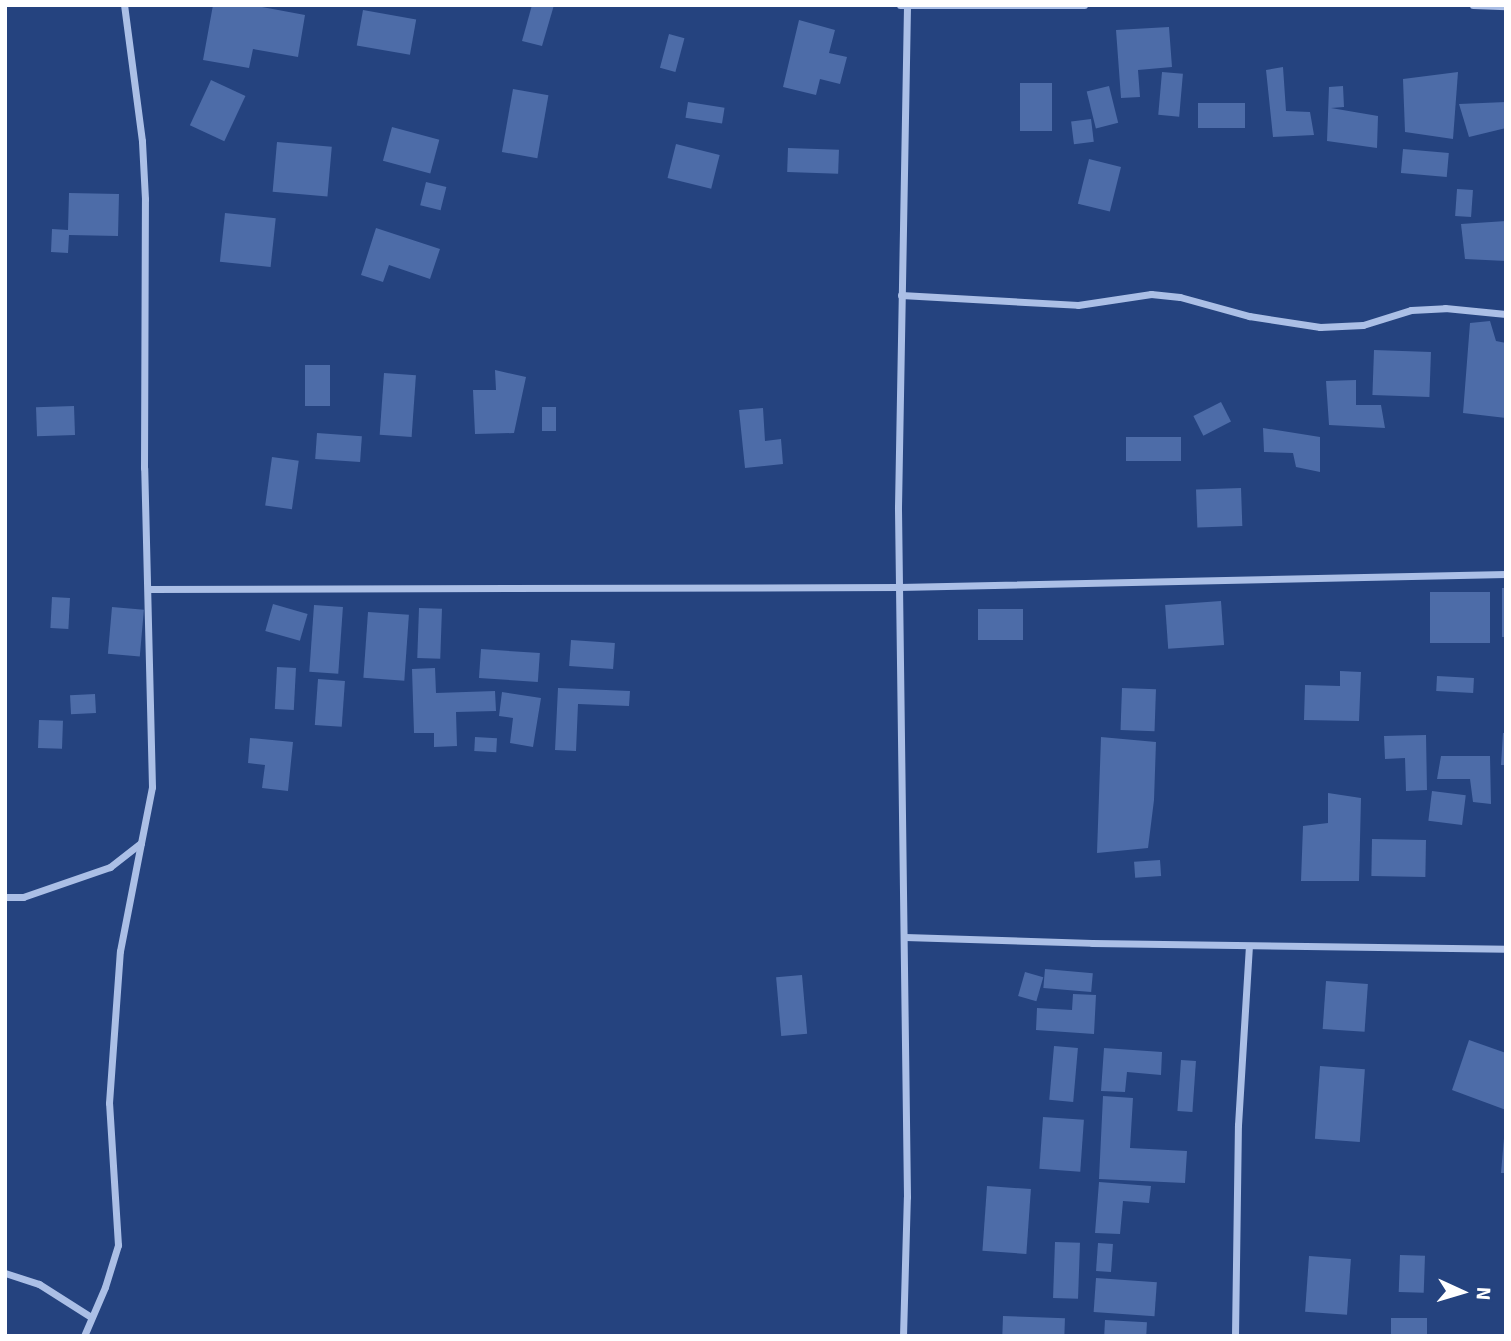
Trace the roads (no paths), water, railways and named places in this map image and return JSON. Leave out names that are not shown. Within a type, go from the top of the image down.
[{"type":"street","points":[[84,1336],[105,1287],[118,1245],[109,1102],[120,951],[152,787],[144,468],[145,199],[142,141],[124,5]]},
{"type":"street","points":[[901,5],[1084,5]]},
{"type":"street","points":[[1473,5],[1506,6]]},
{"type":"street","points":[[903,1336],[907,1196],[899,587],[906,6]]},
{"type":"street","points":[[901,295],[1079,305],[1151,294],[1180,297],[1249,316],[1320,327],[1363,325],[1411,310],[1433,308],[1506,314]]},
{"type":"street","points":[[148,589],[899,587],[1506,574]]},
{"type":"street","points":[[5,898],[44,891],[110,867],[141,843]]},
{"type":"street","points":[[905,937],[1249,946],[1506,949]]},
{"type":"street","points":[[1235,1336],[1238,1139],[1249,946]]},
{"type":"street","points":[[5,1272],[38,1284],[92,1317]]}]
